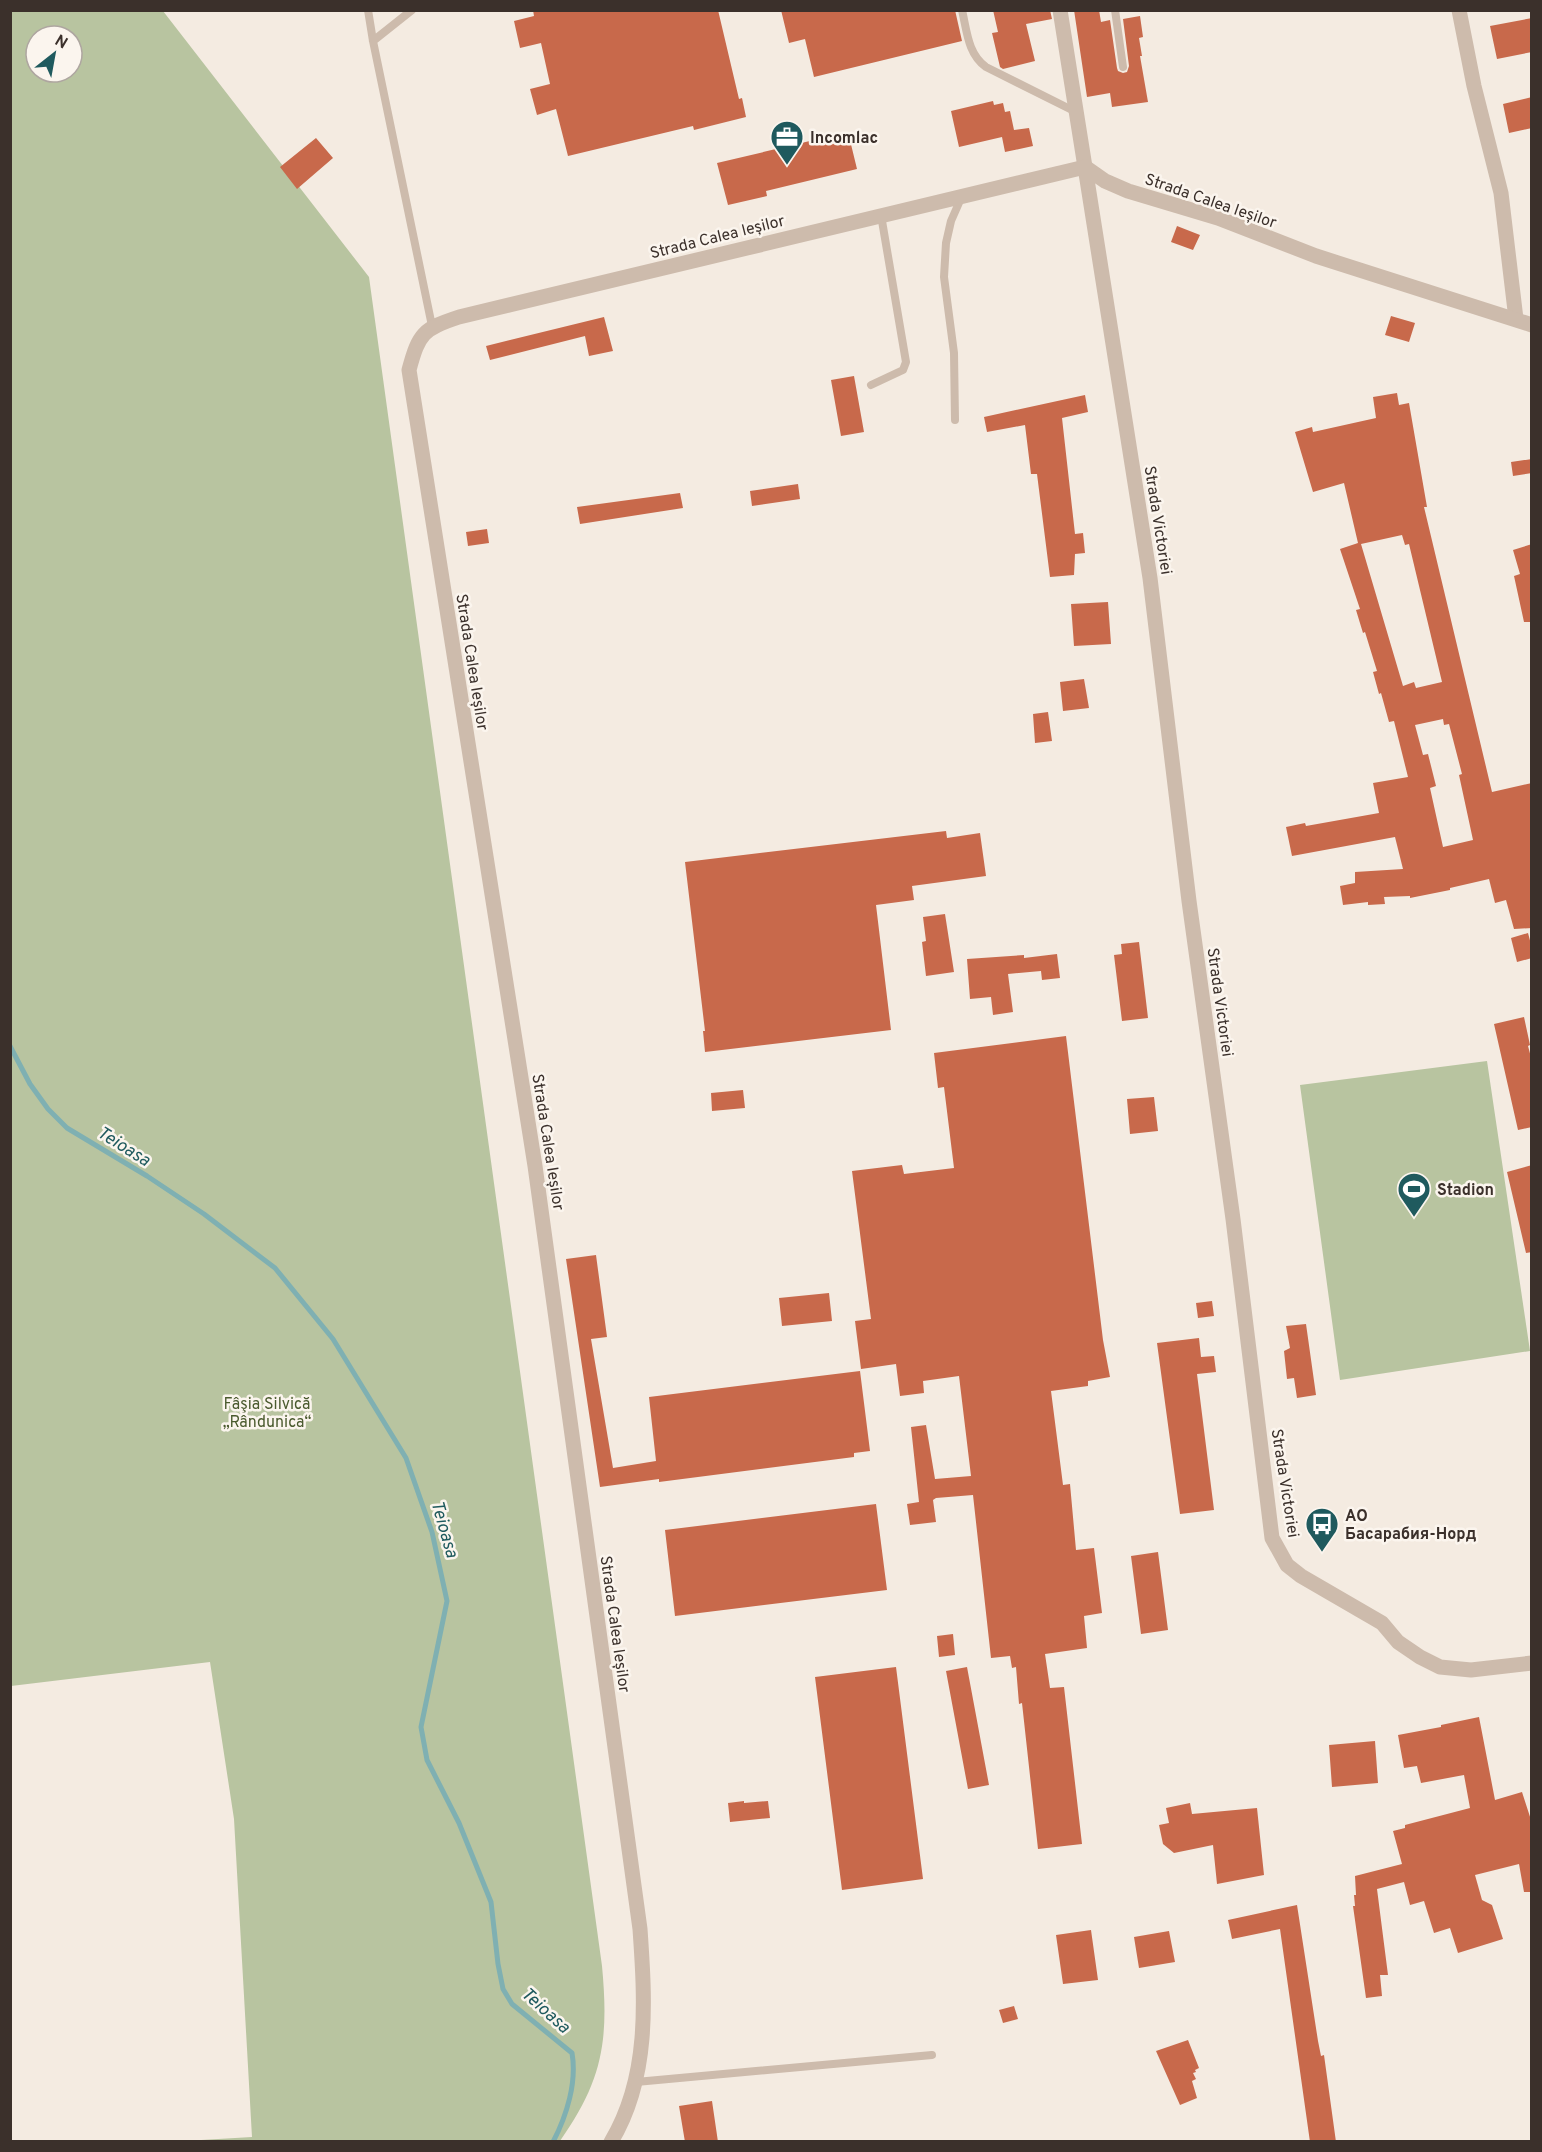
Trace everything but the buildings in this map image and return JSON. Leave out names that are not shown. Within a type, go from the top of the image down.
[{"type":"street","name":"Strada Victoriei","points":[[1060,10],[1150,578],[1189,901],[1233,1219],[1272,1538],[1287,1565],[1301,1576],[1382,1623],[1398,1642],[1440,1667],[1471,1670],[1532,1663]]},
{"type":"street","points":[[1459,10],[1474,86],[1501,193],[1516,319]]},
{"type":"street","name":"Strada Calea Ieșilor","points":[[611,2142],[628,2108],[641,2054],[644,2019],[640,1929],[535,1166],[409,370],[416,343],[432,326],[469,315],[1085,167],[1105,181],[1128,191],[1218,218],[1316,256],[1532,325]]},
{"type":"lane","points":[[368,10],[432,326]]},
{"type":"lane","points":[[373,41],[412,10]]},
{"type":"lane","points":[[962,10],[972,52],[977,61],[1076,112]]},
{"type":"lane","points":[[1115,10],[1123,67]]},
{"type":"lane","points":[[955,420],[954,353],[944,277],[946,243],[951,221],[962,195]]},
{"type":"lane","points":[[871,385],[903,370],[906,362],[881,215]]},
{"type":"lane","points":[[636,2082],[932,2055]]},
{"type":"green space","name":"Fâşia Silvică „Rândunica“","points":[[10,11],[163,11],[369,277],[602,1966],[604,2016],[600,2058],[586,2098],[560,2141],[184,2141],[252,2137],[234,1819],[210,1662],[11,1686]]},
{"type":"green space","name":"Stadion","points":[[1487,1061],[1530,1351],[1340,1380],[1300,1085]]},
{"type":"waterway","name":"Teioasa","points":[[10,1046],[30,1084],[48,1109],[67,1128],[147,1176],[204,1214],[275,1268],[333,1339],[406,1458],[432,1532],[447,1601],[421,1727],[427,1760],[459,1823],[491,1902],[503,1989],[512,2004],[572,2053],[573,2075],[570,2098],[553,2142]]},
{"type":"place","name":"Incomlac","points":[[787,166]]},
{"type":"place","name":"Stadion","points":[[1414,1218]]},
{"type":"place","name":"АО Басарабия-Норд","points":[[1322,1553]]}]
